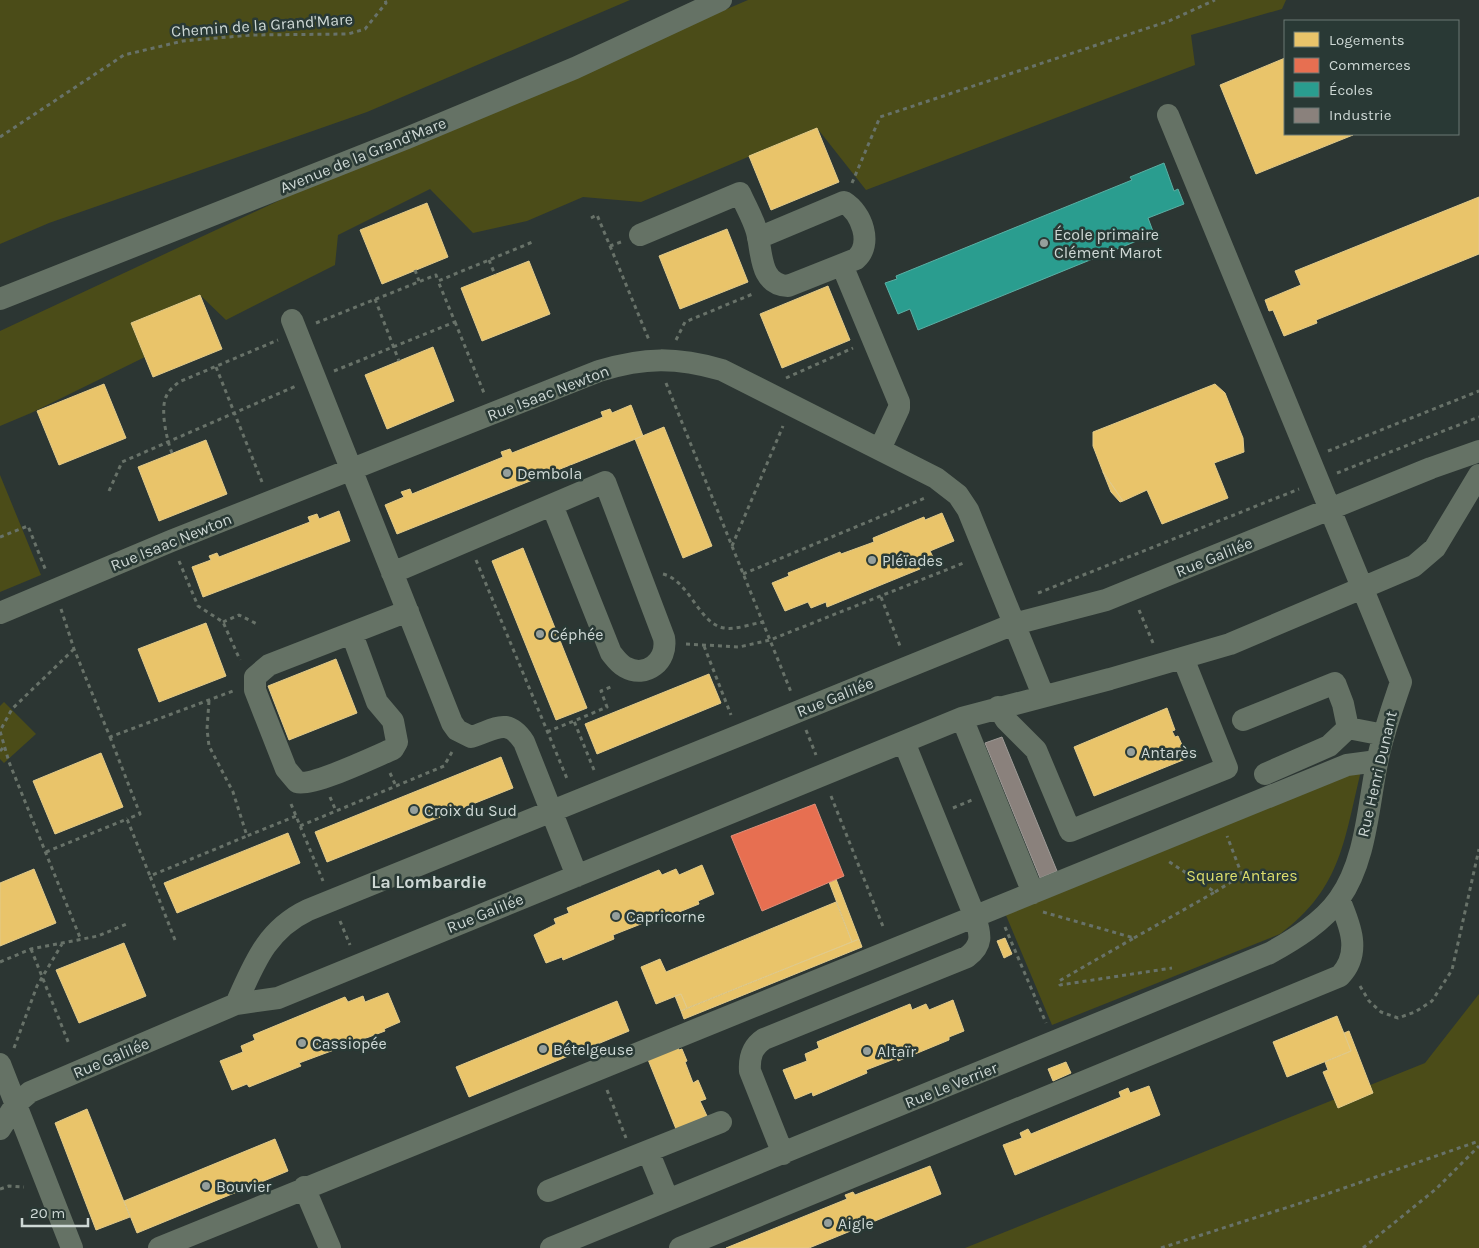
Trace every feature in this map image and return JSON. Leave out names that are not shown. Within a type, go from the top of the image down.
[{"type":"street","name":"Avenue de la Grand'Mare","points":[[0,299],[416,134],[576,68],[721,0]]},
{"type":"street","name":"Rue Henri Dunant","points":[[1168,115],[1401,682],[1377,761],[1366,826],[1355,864],[1339,899]]},
{"type":"street","points":[[640,235],[740,193],[758,238],[760,256],[768,276],[775,282],[788,286],[842,265],[863,252],[866,242],[854,211],[844,202],[758,238]]},
{"type":"street","points":[[842,265],[899,402],[899,408],[880,449]]},
{"type":"street","points":[[294,326],[452,723],[457,730],[471,736],[498,726],[508,726],[518,733],[524,742],[577,876]]},
{"type":"street","name":"Rue Isaac Newton","points":[[0,613],[270,502],[599,371],[627,363],[662,359],[702,364],[722,370],[936,478],[958,495],[968,510],[1043,695]]},
{"type":"street","name":"Rue Galilée","points":[[236,1004],[254,964],[274,934],[289,919],[799,711],[1011,615],[1106,600],[1479,451]]},
{"type":"street","name":"Rue Galilée","points":[[16,1104],[30,1092],[236,1004],[278,998],[962,718],[1230,644],[1363,589],[1414,566],[1426,558],[1472,490],[1479,475]]},
{"type":"street","points":[[392,572],[605,482],[639,567],[644,587],[665,644],[662,657],[648,670],[635,671],[626,668],[611,653],[552,505]]},
{"type":"street","points":[[352,634],[377,702],[393,721],[397,742],[393,749],[308,784],[297,782],[286,769],[255,690],[255,677],[269,665],[408,612]]},
{"type":"street","points":[[998,707],[1006,720],[1036,750],[1070,831],[1227,768],[1173,661]]},
{"type":"street","points":[[1243,720],[1335,683],[1343,704],[1348,728]]},
{"type":"street","points":[[962,718],[1033,893]]},
{"type":"street","points":[[1348,728],[1384,736]]},
{"type":"street","points":[[1265,774],[1329,746],[1348,728]]},
{"type":"street","points":[[782,1154],[750,1071],[750,1060],[756,1044],[967,957],[980,944],[981,936],[975,917],[904,742]]},
{"type":"street","points":[[159,1248],[304,1187],[893,951],[1348,764],[1377,761]]},
{"type":"street","points":[[680,1248],[1334,980],[1346,970],[1354,949],[1349,927],[1339,899]]},
{"type":"street","name":"Rue Le Verrier","points":[[551,1248],[1270,953],[1292,941],[1339,899]]},
{"type":"street","points":[[7,1060],[16,1104],[72,1248]]},
{"type":"street","points":[[0,1129],[16,1104]]},
{"type":"street","points":[[548,1191],[721,1122]]},
{"type":"street","points":[[641,1154],[668,1200]]},
{"type":"street","points":[[304,1187],[330,1248]]},
{"type":"path","name":"Chemin de la Grand'Mare","points":[[0,137],[124,55],[183,41],[251,36],[348,34],[365,29],[386,3],[385,0]]},
{"type":"path","points":[[844,202],[880,117],[1169,21],[1215,0]]},
{"type":"path","points":[[591,218],[597,215],[662,359],[732,546],[893,951]]},
{"type":"path","points":[[610,246],[640,235]]},
{"type":"path","points":[[438,281],[535,241]]},
{"type":"path","points":[[489,260],[495,275]]},
{"type":"path","points":[[415,270],[419,281]]},
{"type":"path","points":[[172,454],[167,442],[164,404],[166,396],[179,382],[216,367],[294,326],[375,300],[436,275],[492,415]]},
{"type":"path","points":[[662,359],[685,322],[775,282]]},
{"type":"path","points":[[375,300],[399,361]]},
{"type":"path","points":[[109,491],[122,462],[393,346],[455,322]]},
{"type":"path","points":[[732,546],[785,401],[787,376],[874,339]]},
{"type":"path","points":[[216,367],[270,502]]},
{"type":"path","points":[[1309,458],[1479,391]]},
{"type":"path","points":[[1011,615],[1318,482],[1479,417]]},
{"type":"path","points":[[743,574],[950,488]]},
{"type":"path","points":[[0,537],[28,526],[54,591],[74,649],[140,814],[84,839],[46,852]]},
{"type":"path","points":[[468,541],[568,781]]},
{"type":"path","points":[[665,644],[739,646],[770,640],[986,554]]},
{"type":"path","points":[[639,567],[671,576],[688,592],[711,623],[721,628],[763,622]]},
{"type":"path","points":[[1130,591],[1173,661]]},
{"type":"path","points":[[881,597],[900,646]]},
{"type":"path","points":[[224,622],[239,614],[256,624]]},
{"type":"path","points":[[704,646],[731,715]]},
{"type":"path","points":[[74,649],[12,709],[0,730],[4,746],[82,940]]},
{"type":"path","points":[[547,732],[607,707],[601,691],[623,681],[626,668]]},
{"type":"path","points":[[110,737],[235,690]]},
{"type":"path","points":[[209,701],[207,729],[209,746],[233,792],[247,836]]},
{"type":"path","points":[[574,721],[594,770]]},
{"type":"path","points":[[300,826],[444,766],[463,734]]},
{"type":"path","points":[[0,751],[4,746]]},
{"type":"path","points":[[934,816],[992,792]]},
{"type":"path","points":[[150,876],[296,816]]},
{"type":"path","points":[[1185,989],[1176,967],[1060,985],[1058,981],[1242,876],[1219,817]]},
{"type":"path","points":[[127,819],[175,940]]},
{"type":"path","points":[[1146,846],[1214,892]]},
{"type":"path","points":[[1354,949],[1358,982],[1369,1001],[1381,1012],[1398,1018],[1415,1012],[1432,1000],[1452,970],[1479,849]]},
{"type":"path","points":[[1004,906],[1134,938]]},
{"type":"path","points":[[1004,906],[1046,1024]]},
{"type":"path","points":[[0,962],[32,949],[98,936],[129,923]]},
{"type":"path","points":[[7,1060],[42,977],[62,944]]},
{"type":"path","points":[[32,949],[69,1044]]},
{"type":"path","points":[[599,1068],[641,1154]]},
{"type":"path","points":[[1161,1248],[1304,1202],[1479,1141]]},
{"type":"path","points":[[1363,1248],[1436,1189],[1479,1146]]},
{"type":"path","points":[[0,1189],[8,1186]]},
{"type":"green space","points":[[0,0],[630,0],[367,112],[49,223],[0,244]]},
{"type":"green space","points":[[748,0],[1286,0],[1282,9],[1191,35],[1195,65],[866,190],[817,128],[641,202],[583,197],[527,221],[473,233],[430,189],[338,235],[335,265],[226,320],[200,295],[131,323],[145,357],[31,413],[0,426],[0,331],[293,194]]},
{"type":"green space","points":[[0,475],[41,575],[0,592]]},
{"type":"green space","points":[[4,702],[36,734],[4,763],[0,759],[0,706]]},
{"type":"green space","name":"Square Antares","points":[[1362,767],[1345,839],[1329,879],[1317,898],[1301,916],[1280,934],[1052,1025],[1000,901]]},
{"type":"green space","points":[[1479,994],[1479,1248],[965,1248],[1425,1063]]},
{"type":"building: Logements","points":[[1284,58],[1284,135],[1353,135],[1256,174],[1220,85]]},
{"type":"building: Logements","points":[[817,128],[839,182],[771,210],[749,156]]},
{"type":"building: Logements","points":[[1479,197],[1479,254],[1316,320],[1317,323],[1284,336],[1273,310],[1269,311],[1265,300],[1301,285],[1295,271]]},
{"type":"building: Logements","points":[[427,203],[448,257],[382,284],[360,230]]},
{"type":"building: Logements","points":[[727,229],[748,282],[680,309],[659,256]]},
{"type":"building: Logements","points":[[529,261],[550,314],[482,341],[461,288]]},
{"type":"building: Logements","points":[[828,286],[850,340],[782,368],[760,314]]},
{"type":"building: Logements","points":[[200,295],[222,349],[153,377],[131,323]]},
{"type":"building: Logements","points":[[433,347],[454,401],[387,429],[365,375]]},
{"type":"building: Logements","points":[[104,384],[126,438],[59,465],[37,411]]},
{"type":"building: Logements","points":[[1215,384],[1225,393],[1243,438],[1244,452],[1214,463],[1228,498],[1162,524],[1147,490],[1123,501],[1103,472],[1093,446],[1093,432]]},
{"type":"building: Logements","name":"Dembola","points":[[631,405],[643,436],[397,534],[385,505],[404,497],[401,492],[410,489],[412,494],[503,457],[501,452],[510,449],[512,453],[603,417],[601,412],[610,409],[612,413]]},
{"type":"building: Logements","points":[[664,427],[712,546],[683,558],[635,439]]},
{"type":"building: Logements","points":[[206,440],[227,494],[159,521],[138,467]]},
{"type":"building: Logements","points":[[1103,472],[1123,501],[1120,502],[1111,492]]},
{"type":"building: Logements","points":[[339,511],[350,541],[203,597],[192,567],[211,560],[209,556],[217,553],[219,557],[310,522],[308,517],[317,514],[319,519]]},
{"type":"building: Logements","name":"Pléïades","points":[[942,513],[954,541],[930,551],[933,557],[918,563],[920,569],[827,607],[826,602],[811,608],[808,602],[785,611],[772,583],[789,576],[788,573],[840,552],[841,554],[874,542],[873,538],[924,517],[925,520]]},
{"type":"building: Logements","name":"Céphée","points":[[523,548],[587,708],[556,720],[492,561]]},
{"type":"building: Logements","points":[[206,623],[226,676],[159,702],[138,649]]},
{"type":"building: Logements","points":[[336,659],[357,713],[289,740],[268,686]]},
{"type":"building: Logements","points":[[709,674],[721,703],[597,754],[585,724]]},
{"type":"building: Logements","name":"Antarès","points":[[1167,708],[1175,730],[1172,731],[1175,737],[1178,736],[1188,758],[1094,796],[1074,747]]},
{"type":"building: Logements","points":[[101,753],[123,807],[55,834],[33,781]]},
{"type":"building: Logements","name":"Croix du Sud","points":[[501,757],[513,788],[327,862],[315,832]]},
{"type":"building: Logements","points":[[288,833],[300,863],[177,913],[164,883]]},
{"type":"building: Logements","name":"Capricorne","points":[[702,865],[714,894],[698,901],[699,904],[647,925],[646,922],[613,935],[614,939],[563,960],[562,957],[546,963],[534,935],[556,924],[554,919],[569,913],[567,908],[659,870],[662,875],[676,869],[679,875]]},
{"type":"building: Logements","points":[[34,869],[56,923],[0,946],[0,883]]},
{"type":"building: Logements","points":[[836,879],[859,939],[852,942],[829,882]]},
{"type":"building: Logements","points":[[836,902],[852,942],[687,1008],[681,994],[656,1004],[641,967],[660,959],[666,972]]},
{"type":"building: Logements","points":[[1005,938],[1012,954],[1004,958],[997,941]]},
{"type":"building: Logements","points":[[859,939],[862,947],[684,1019],[681,1011]]},
{"type":"building: Logements","points":[[124,943],[146,996],[79,1023],[56,970]]},
{"type":"building: Logements","name":"Cassiopée","points":[[388,993],[400,1022],[384,1029],[385,1031],[299,1063],[301,1066],[249,1087],[247,1084],[232,1090],[220,1061],[243,1052],[241,1046],[255,1040],[253,1035],[345,997],[348,1002],[363,996],[365,1002]]},
{"type":"building: Logements","points":[[681,994],[687,1008],[681,1011],[675,996]]},
{"type":"building: Logements","name":"Altaïr","points":[[953,1000],[964,1031],[949,1037],[949,1040],[898,1061],[897,1058],[866,1070],[867,1073],[813,1096],[812,1092],[795,1099],[783,1070],[807,1061],[805,1054],[819,1048],[817,1042],[910,1004],[912,1010],[926,1004],[929,1010]]},
{"type":"building: Logements","name":"Bételgeuse","points":[[617,1001],[629,1031],[469,1097],[456,1067]]},
{"type":"building: Logements","points":[[1337,1016],[1351,1051],[1287,1077],[1273,1042]]},
{"type":"building: Logements","points":[[1349,1031],[1373,1093],[1338,1108],[1323,1072],[1328,1070],[1325,1062],[1351,1051],[1344,1033]]},
{"type":"building: Logements","points":[[677,1045],[679,1050],[682,1049],[693,1083],[698,1080],[706,1099],[700,1101],[707,1116],[676,1129],[647,1057]]},
{"type":"building: Logements","points":[[1066,1062],[1071,1073],[1053,1081],[1048,1069]]},
{"type":"building: Logements","points":[[1149,1086],[1160,1115],[1015,1175],[1003,1145],[1022,1138],[1020,1133],[1028,1129],[1031,1134],[1121,1097],[1119,1092],[1128,1088],[1130,1093]]},
{"type":"building: Logements","points":[[87,1109],[130,1217],[96,1230],[55,1123]]},
{"type":"building: Logements","name":"Bouvier","points":[[275,1139],[288,1171],[137,1233],[124,1201]]},
{"type":"building: Logements","name":"Aigle","points":[[930,1166],[941,1194],[809,1248],[726,1248],[847,1199],[845,1195],[853,1192],[855,1195]]},
{"type":"building: Commerces","points":[[815,804],[844,876],[762,911],[731,836]]},
{"type":"building: Écoles","points":[[1164,163],[1174,191],[1178,189],[1184,204],[1148,218],[1154,234],[918,330],[910,309],[898,314],[885,283],[897,279],[896,276],[1132,180],[1130,177]]},
{"type":"building: Industrie","points":[[1002,737],[1057,871],[1040,878],[985,743]]},
{"type":"place","name":"École primaire Clément Marot","points":[[1044,243]]},
{"type":"place","name":"Dembola","points":[[507,473]]},
{"type":"place","name":"Pléïades","points":[[872,560]]},
{"type":"place","name":"Céphée","points":[[540,634]]},
{"type":"place","name":"Antarès","points":[[1131,752]]},
{"type":"place","name":"Croix du Sud","points":[[414,810]]},
{"type":"place","name":"Capricorne","points":[[616,916]]},
{"type":"place","name":"Cassiopée","points":[[302,1043]]},
{"type":"place","name":"Bételgeuse","points":[[543,1049]]},
{"type":"place","name":"Altaïr","points":[[867,1051]]},
{"type":"place","name":"Bouvier","points":[[206,1186]]},
{"type":"place","name":"Aigle","points":[[828,1223]]},
{"type":"district","name":"La Lombardie","points":[[429,882]]}]
